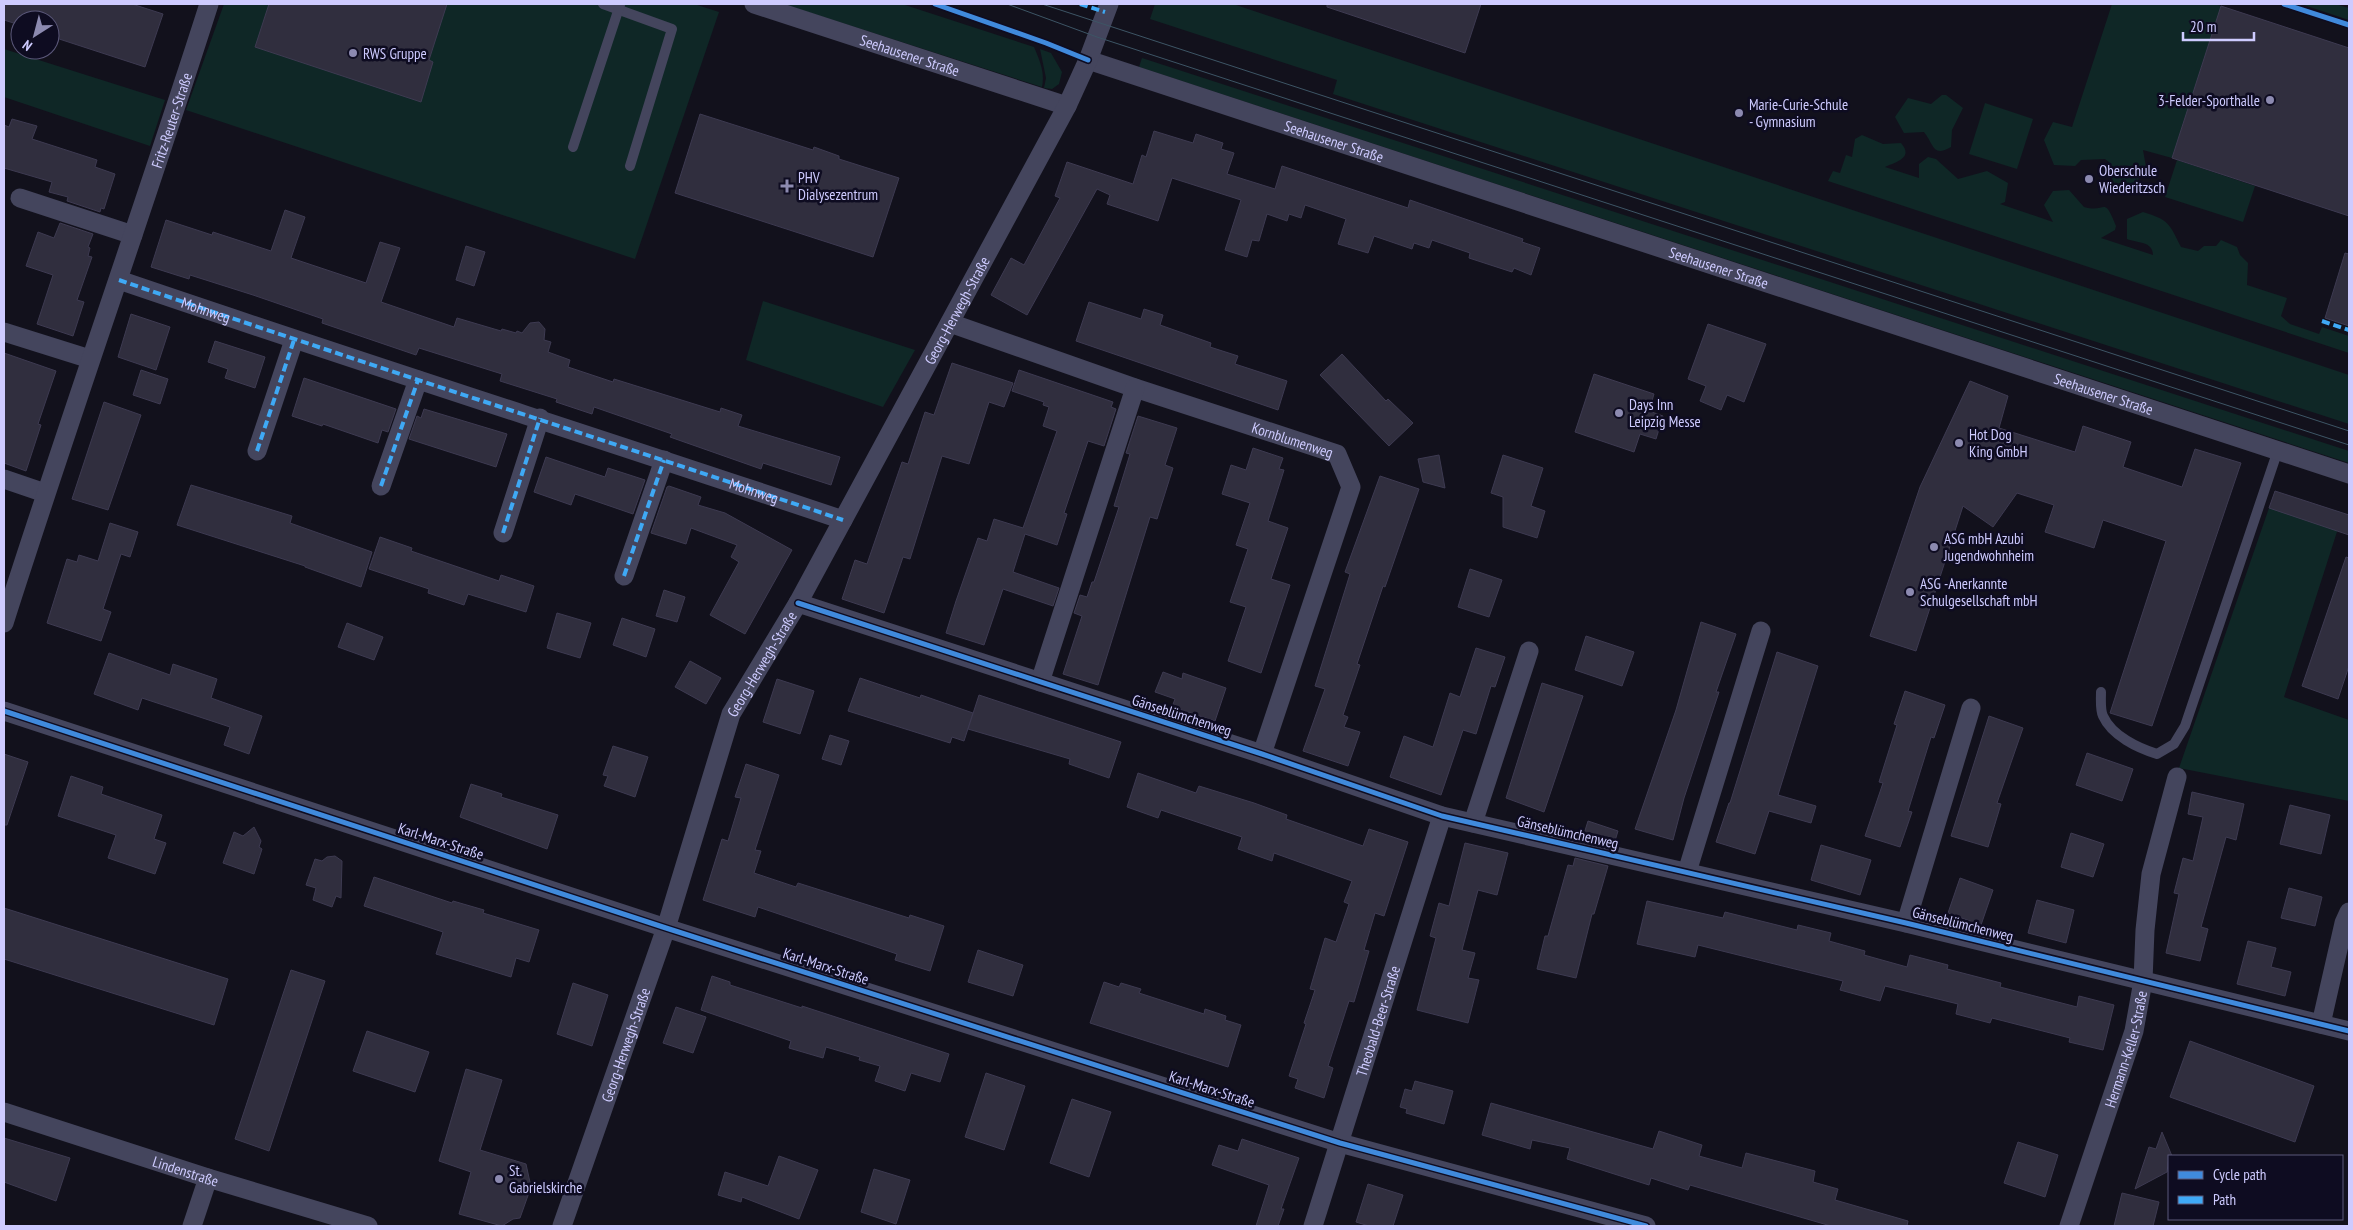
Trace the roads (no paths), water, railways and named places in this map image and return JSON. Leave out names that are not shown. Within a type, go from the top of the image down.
[{"type":"street","name":"Fritz-Reuter-Straße","points":[[4,623],[209,4]]},
{"type":"street","name":"Seehausener Straße","points":[[754,4],[1067,106]]},
{"type":"street","name":"Georg-Herwegh-Straße","points":[[562,1226],[666,928],[731,714],[798,603],[1067,106],[1088,60],[1108,4]]},
{"type":"street","name":"Seehausener Straße","points":[[1088,60],[2349,474]]},
{"type":"street","points":[[20,198],[133,235]]},
{"type":"street","name":"Mohnweg","points":[[119,280],[294,340],[540,418],[843,520]]},
{"type":"street","name":"Kornblumenweg","points":[[950,323],[1135,388],[1337,454],[1351,487],[1262,754]]},
{"type":"street","points":[[4,332],[90,359]]},
{"type":"street","points":[[257,450],[294,340]]},
{"type":"street","points":[[381,486],[418,380]]},
{"type":"street","points":[[1040,682],[1135,388]]},
{"type":"street","points":[[502,533],[540,418]]},
{"type":"street","points":[[624,576],[664,460]]},
{"type":"street","points":[[4,479],[46,492]]},
{"type":"street","name":"Gänseblümchenweg","points":[[798,603],[1262,754],[1442,816],[1906,923],[2349,1031]]},
{"type":"street","points":[[1687,872],[1761,631]]},
{"type":"street","points":[[1473,823],[1530,651]]},
{"type":"street","name":"Gänseblümchenweg","points":[[1906,923],[1970,708]]},
{"type":"street","name":"Karl-Marx-Straße","points":[[4,710],[666,928],[1340,1143],[1646,1226]]},
{"type":"street","name":"Hermann-Keller-Straße","points":[[2069,1226],[2134,1031],[2143,981],[2145,930],[2151,874],[2177,778]]},
{"type":"street","name":"Theobald-Beer-Straße","points":[[1314,1226],[1442,816]]},
{"type":"street","points":[[2321,1024],[2344,923],[2349,912]]},
{"type":"street","name":"Lindenstraße","points":[[4,1112],[208,1178],[368,1226]]},
{"type":"street","points":[[192,1226],[208,1178]]},
{"type":"lane","points":[[603,4],[619,6],[672,29],[630,166]]},
{"type":"lane","points":[[573,147],[619,6]]},
{"type":"lane","points":[[2101,692],[2102,715],[2110,726],[2128,740],[2140,748],[2157,754],[2174,744],[2185,726],[2278,450]]},
{"type":"tram line","points":[[1007,4],[1097,37],[2349,445]]},
{"type":"tram line","points":[[1042,4],[2349,431]]},
{"type":"place","name":"RWS Gruppe","points":[[353,53]]},
{"type":"place","name":"3-Felder-Sporthalle","points":[[2270,100]]},
{"type":"place","name":"Marie-Curie-Schule - Gymnasium","points":[[1739,113]]},
{"type":"place","name":"Oberschule Wiederitzsch","points":[[2089,179]]},
{"type":"place","name":"PHV Dialysezentrum","points":[[787,186]]},
{"type":"place","name":"Days Inn Leipzig Messe","points":[[1619,413]]},
{"type":"place","name":"Hot Dog King GmbH","points":[[1959,443]]},
{"type":"place","name":"ASG mbH Azubi Jugendwohnheim","points":[[1934,547]]},
{"type":"place","name":"ASG -Anerkannte Schulgesellschaft mbH","points":[[1910,592]]},
{"type":"place","name":"St. Gabrielskirche","points":[[499,1179]]}]
